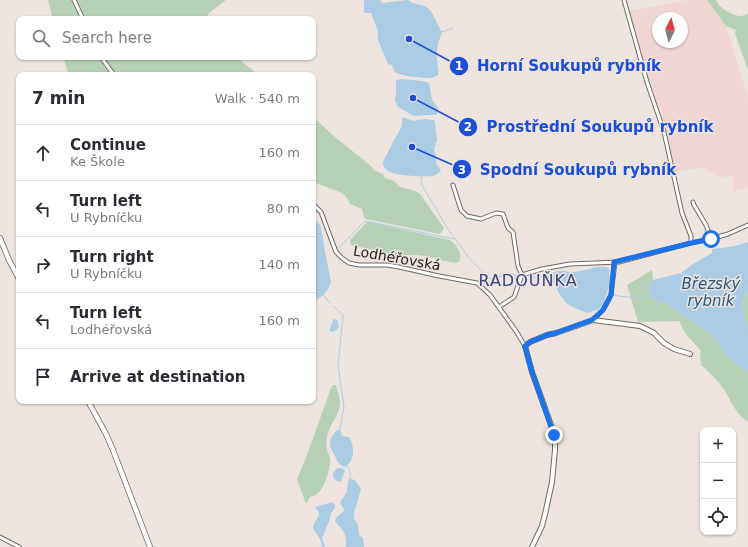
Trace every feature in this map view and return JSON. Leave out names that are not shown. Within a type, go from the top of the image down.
[{"type":"main road","points":[[0,238],[16,273]]},
{"type":"main road","points":[[90,404],[113,450],[150,547]]},
{"type":"street","points":[[74,0],[82,16]]},
{"type":"street","points":[[624,0],[647,82],[664,132],[682,212],[691,236],[691,243]]},
{"type":"street","points":[[103,60],[112,72]]},
{"type":"street","points":[[453,185],[461,210],[467,216],[481,219],[496,213],[503,214],[508,228],[513,232],[518,266],[522,275],[514,297],[499,307]]},
{"type":"street","points":[[693,202],[710,232],[711,239]]},
{"type":"street","name":"Lodhéřovská","points":[[316,207],[321,212],[336,252],[349,263],[359,265],[387,265],[478,283],[490,295],[516,331],[525,346],[532,372],[555,440],[555,458],[546,510],[542,526],[532,547]]},
{"type":"street","points":[[522,275],[542,269],[570,264],[614,262],[711,239],[728,234],[748,225]]},
{"type":"street","points":[[525,346],[530,342],[547,335],[592,320],[603,310],[611,295],[614,262]]},
{"type":"street","points":[[592,320],[640,326],[654,333],[664,343],[674,349],[690,354]]},
{"type":"street","points":[[0,537],[19,547]]},
{"type":"shaded area","points":[[687,0],[707,0],[726,26],[748,98],[748,187],[734,191],[733,176],[719,177],[704,168],[675,171],[666,131],[649,82],[629,11]]},
{"type":"green space","points":[[48,0],[226,0],[209,13],[208,16],[52,16]]},
{"type":"green space","points":[[707,0],[716,0],[723,9],[734,15],[741,16],[748,14],[748,71],[735,33],[736,30],[726,26]]},
{"type":"green space","points":[[64,60],[240,60],[255,72],[68,72]]},
{"type":"green space","points":[[316,120],[374,170],[383,174],[385,178],[394,181],[400,187],[420,194],[444,228],[440,234],[366,219],[362,209],[350,204],[342,193],[316,183]]},
{"type":"green space","points":[[369,222],[450,240],[460,252],[459,262],[450,262],[422,256],[400,256],[351,245],[350,240],[366,223]]},
{"type":"green space","points":[[652,270],[653,280],[649,284],[648,288],[653,299],[668,305],[711,334],[718,342],[724,353],[748,372],[748,422],[736,410],[723,388],[701,365],[701,351],[685,333],[679,321],[638,322],[627,285]]},
{"type":"green space","points":[[748,286],[748,331],[742,307],[743,298],[746,295]]},
{"type":"green space","points":[[333,385],[336,385],[340,407],[328,433],[326,445],[330,462],[328,471],[321,490],[310,497],[306,504],[297,479]]},
{"type":"water","points":[[364,0],[380,0],[382,3],[408,0],[429,9],[442,32],[437,52],[438,75],[431,78],[421,78],[396,73],[394,71],[392,65],[388,64],[378,40],[378,32],[371,13],[364,13]]},
{"type":"water","points":[[401,79],[429,83],[432,100],[438,108],[437,114],[414,116],[398,107],[395,100],[396,80]]},
{"type":"water","points":[[402,118],[413,121],[424,119],[434,120],[437,140],[434,149],[436,163],[441,171],[437,174],[433,176],[402,175],[390,172],[384,167],[383,162],[401,128]]},
{"type":"water","points":[[316,221],[321,227],[331,282],[324,294],[316,300]]},
{"type":"water","name":"Březský rybník","points":[[748,242],[748,286],[746,295],[743,298],[742,307],[748,331],[748,372],[724,353],[718,342],[711,334],[668,305],[653,299],[648,288],[649,284],[653,280],[681,273],[712,253],[712,249],[731,247]]},
{"type":"water","points":[[596,267],[606,267],[609,269],[610,283],[603,305],[597,310],[587,313],[566,303],[558,292],[556,285],[547,277],[558,271],[583,271]]},
{"type":"water","points":[[333,319],[337,320],[339,327],[332,332],[329,330]]},
{"type":"water","points":[[340,429],[342,436],[349,437],[353,449],[351,461],[345,467],[337,461],[330,446],[330,440],[337,430]]},
{"type":"water","points":[[337,468],[345,470],[341,482],[335,480],[333,477],[333,473]]},
{"type":"water","points":[[350,479],[355,481],[361,489],[354,518],[358,525],[359,535],[363,538],[364,547],[346,547],[346,539],[343,530],[335,520],[345,510],[340,502],[347,492],[348,481]]},
{"type":"water","points":[[332,502],[335,505],[335,508],[331,513],[322,538],[325,547],[322,547],[320,539],[313,526],[319,515],[318,510],[315,508]]},
{"type":"waterway","points":[[442,32],[453,28]]},
{"type":"waterway","points":[[421,176],[422,185],[446,226],[469,258],[490,279],[510,274],[519,277]]},
{"type":"waterway","points":[[338,248],[365,221],[454,239]]},
{"type":"waterway","points":[[522,279],[543,276],[548,277]]},
{"type":"waterway","points":[[323,295],[330,303]]},
{"type":"waterway","points":[[613,295],[637,298],[651,296]]},
{"type":"waterway","points":[[333,306],[343,315],[338,365],[344,407],[340,429]]},
{"type":"waterway","points":[[347,466],[350,471],[350,479]]},
{"type":"place","name":"Horní Soukupů rybník","points":[[409,39]]},
{"type":"place","name":"Prostřední Soukupů rybník","points":[[413,98]]},
{"type":"place","name":"Spodní Soukupů rybník","points":[[412,147]]},
{"type":"district","name":"RADOUŇKA","points":[[528,280]]},
{"type":"route","points":[[554,435],[532,372],[525,346],[530,342],[547,335],[592,320],[603,310],[611,295],[614,262],[711,239]]}]
